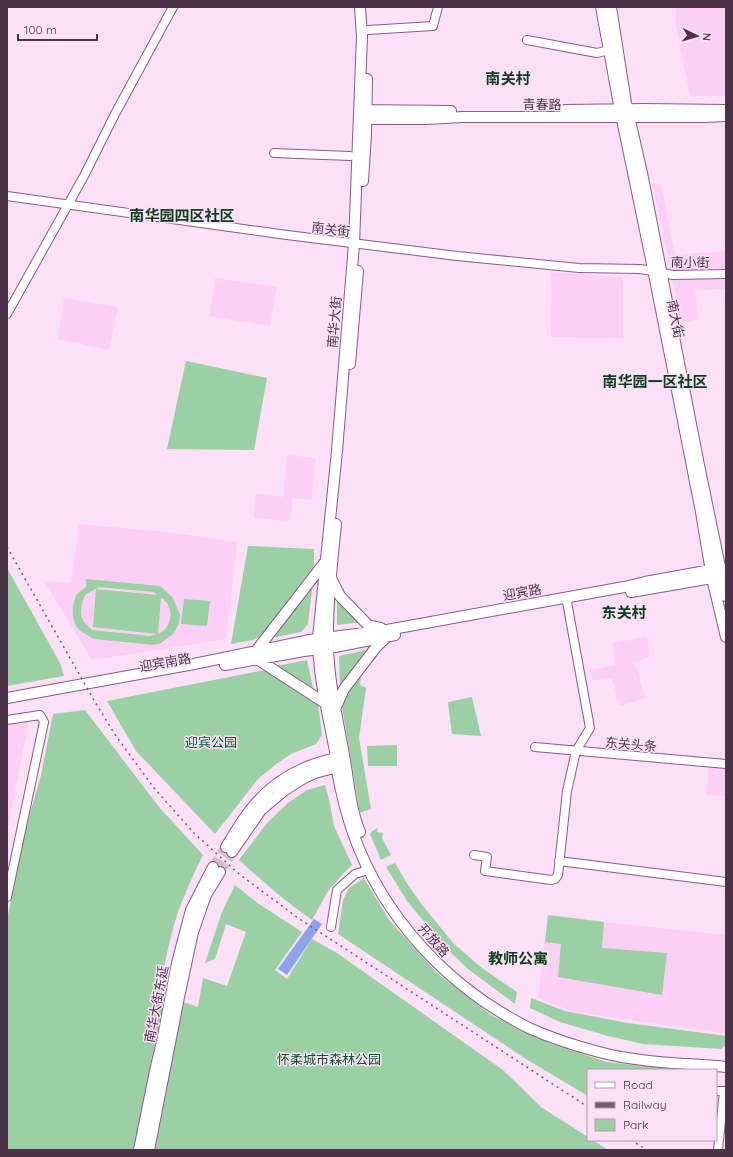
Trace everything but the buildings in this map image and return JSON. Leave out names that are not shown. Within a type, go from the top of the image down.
[{"type":"main road","name":"南华大街","points":[[323,643],[340,485],[366,134],[362,115],[362,36],[360,7]]},
{"type":"main road","name":"南华大街","points":[[362,115],[368,30],[366,7]]},
{"type":"main road","name":"南大街","points":[[601,7],[609,50],[625,113],[657,272],[726,596]]},
{"type":"main road","name":"南大街","points":[[611,7],[625,113]]},
{"type":"main road","name":"青春路","points":[[625,113],[726,110]]},
{"type":"main road","name":"青春路","points":[[362,115],[462,111],[625,113],[704,117],[726,116]]},
{"type":"main road","name":"南华大街","points":[[323,643],[325,562],[357,244]]},
{"type":"main road","points":[[325,562],[257,655],[326,703]]},
{"type":"main road","name":"南大街","points":[[720,573],[726,637]]},
{"type":"main road","name":"迎宾路","points":[[323,643],[567,602],[720,573]]},
{"type":"main road","name":"迎宾路","points":[[388,633],[574,596],[720,573]]},
{"type":"main road","points":[[330,576],[340,596],[368,625],[388,633],[344,689],[335,709]]},
{"type":"main road","name":"迎宾南路","points":[[7,704],[323,643]]},
{"type":"main road","name":"开放路","points":[[323,643],[318,656],[326,703],[351,796],[358,829],[374,868],[395,903],[419,934],[445,963],[476,988],[504,1006],[534,1023],[569,1037],[634,1053],[726,1061]]},
{"type":"main road","name":"开放路","points":[[323,643],[335,709],[341,761],[342,797],[353,833],[368,870],[390,906],[414,939],[441,967],[473,993],[515,1020],[560,1040],[600,1053],[633,1059],[726,1067]]},
{"type":"main road","name":"迎宾南路","points":[[7,698],[194,664],[257,655]]},
{"type":"main road","points":[[229,849],[251,809],[270,788],[292,773],[319,763],[341,761]]},
{"type":"main road","name":"南华大街东延","points":[[140,1150],[177,963],[191,910],[216,869],[193,932],[149,1150]]},
{"type":"street","points":[[7,314],[84,176],[115,114],[173,7]]},
{"type":"street","points":[[368,30],[433,26],[438,7]]},
{"type":"street","points":[[527,40],[597,53],[609,50]]},
{"type":"street","points":[[274,153],[350,156]]},
{"type":"street","name":"南关街","points":[[7,196],[357,244],[579,268],[640,269],[657,272]]},
{"type":"street","name":"南小街","points":[[657,272],[673,275],[726,274]]},
{"type":"street","points":[[474,855],[487,857],[485,871],[551,880],[555,879],[558,875],[567,791],[576,751],[590,728],[567,602]]},
{"type":"street","points":[[7,720],[40,715],[44,722],[9,880],[8,892]]},
{"type":"street","name":"东关头条","points":[[535,747],[726,764]]},
{"type":"street","points":[[559,861],[726,882]]},
{"type":"street","points":[[331,927],[337,890],[355,874],[368,870]]},
{"type":"street","points":[[718,1150],[722,1091]]},
{"type":"shaded area","points":[[675,7],[726,8],[726,96],[690,96],[676,26]]},
{"type":"shaded area","points":[[652,183],[661,184],[675,255],[726,251],[726,290],[714,289],[695,291],[699,319],[682,323]]},
{"type":"shaded area","points":[[550,272],[623,277],[623,338],[551,337]]},
{"type":"shaded area","points":[[215,278],[277,287],[270,326],[209,316]]},
{"type":"shaded area","points":[[64,298],[118,307],[109,350],[58,339]]},
{"type":"shaded area","points":[[287,455],[316,458],[312,500],[293,498],[290,521],[254,518],[256,494],[283,497]]},
{"type":"shaded area","points":[[79,524],[167,532],[237,542],[226,639],[92,660],[44,581],[71,583]]},
{"type":"shaded area","points":[[647,637],[650,657],[635,662],[645,698],[620,706],[612,679],[592,680],[590,670],[616,665],[612,643]]},
{"type":"shaded area","points":[[29,719],[7,834],[7,723]]},
{"type":"shaded area","points":[[709,767],[726,769],[726,797],[706,794]]},
{"type":"shaded area","points":[[548,915],[726,935],[726,1033],[571,1011],[538,998]]},
{"type":"green space","points":[[186,361],[267,378],[254,450],[167,449]]},
{"type":"green space","points":[[248,546],[314,549],[314,566],[261,636],[253,640],[231,644]]},
{"type":"green space","points":[[7,568],[60,663],[64,676],[7,686]]},
{"type":"green space","points":[[86,579],[160,586],[173,598],[180,615],[179,624],[173,634],[161,643],[153,645],[94,639],[82,632],[76,626],[73,616],[73,605],[75,598],[78,593],[86,587]],"holes":[[[99,587],[154,592],[157,595],[96,589],[93,627],[157,634],[150,636],[92,630],[83,621],[81,614],[82,602],[85,595]],[[161,598],[166,601],[169,606],[170,616],[167,627],[158,634]]]},
{"type":"green space","points":[[313,582],[308,624],[301,632],[271,638]]},
{"type":"green space","points":[[337,594],[363,622],[337,625]]},
{"type":"green space","points":[[184,599],[210,601],[207,626],[181,624]]},
{"type":"green space","points":[[371,649],[340,689],[339,656]]},
{"type":"green space","points":[[307,660],[314,692],[276,666]]},
{"type":"green space","name":"迎宾公园","points":[[265,670],[318,703],[322,735],[316,744],[291,754],[258,779],[215,834],[136,751],[107,701]]},
{"type":"green space","points":[[361,675],[360,685],[366,688],[359,738],[371,809],[360,813],[341,701]]},
{"type":"green space","points":[[472,697],[481,736],[452,734],[448,702]]},
{"type":"green space","name":"怀柔城市森林公园","points":[[85,710],[159,807],[203,855],[177,915],[169,944],[159,994],[198,1007],[203,978],[227,986],[246,932],[226,924],[215,959],[205,963],[222,912],[235,885],[259,904],[302,932],[275,970],[287,979],[312,939],[337,953],[503,1070],[541,1107],[587,1136],[587,1141],[594,1141],[608,1150],[7,1150],[7,920],[23,838],[41,775],[53,714]]},
{"type":"green space","points":[[397,745],[397,766],[368,766],[367,746]]},
{"type":"green space","points":[[325,785],[334,826],[352,865],[328,891],[312,920],[274,891],[239,860],[267,823],[288,803],[307,790]]},
{"type":"green space","points":[[378,828],[377,832],[383,833],[382,838],[391,855],[381,860],[370,834]]},
{"type":"green space","points":[[395,863],[423,906],[454,944],[482,968],[517,992],[515,1004],[468,969],[444,946],[407,901],[386,867]]},
{"type":"green space","points":[[364,878],[389,920],[437,973],[491,1015],[549,1043],[607,1062],[674,1069],[587,1069],[587,1095],[526,1059],[338,934],[343,900],[349,888]]},
{"type":"green space","points":[[548,915],[604,922],[602,948],[667,953],[662,995],[558,977],[561,944],[545,942]]},
{"type":"green space","points":[[531,998],[565,1011],[628,1023],[726,1036],[726,1045],[721,1049],[643,1044],[608,1036],[560,1022],[530,1008]]},
{"type":"water","points":[[314,919],[322,924],[287,975],[278,969]]},
{"type":"tunnel","points":[[213,867],[226,847]]},
{"type":"tunnel","points":[[220,872],[232,852]]},
{"type":"railway","points":[[7,547],[95,702],[116,736],[154,788],[194,833],[239,874],[298,918],[587,1106]]},
{"type":"railway","points":[[633,1141],[647,1150]]},
{"type":"district","name":"南关村","points":[[508,78]]},
{"type":"district","name":"南华园四区社区","points":[[182,215]]},
{"type":"district","name":"南华园一区社区","points":[[655,381]]},
{"type":"district","name":"东关村","points":[[624,612]]},
{"type":"district","name":"教师公寓","points":[[518,958]]}]
